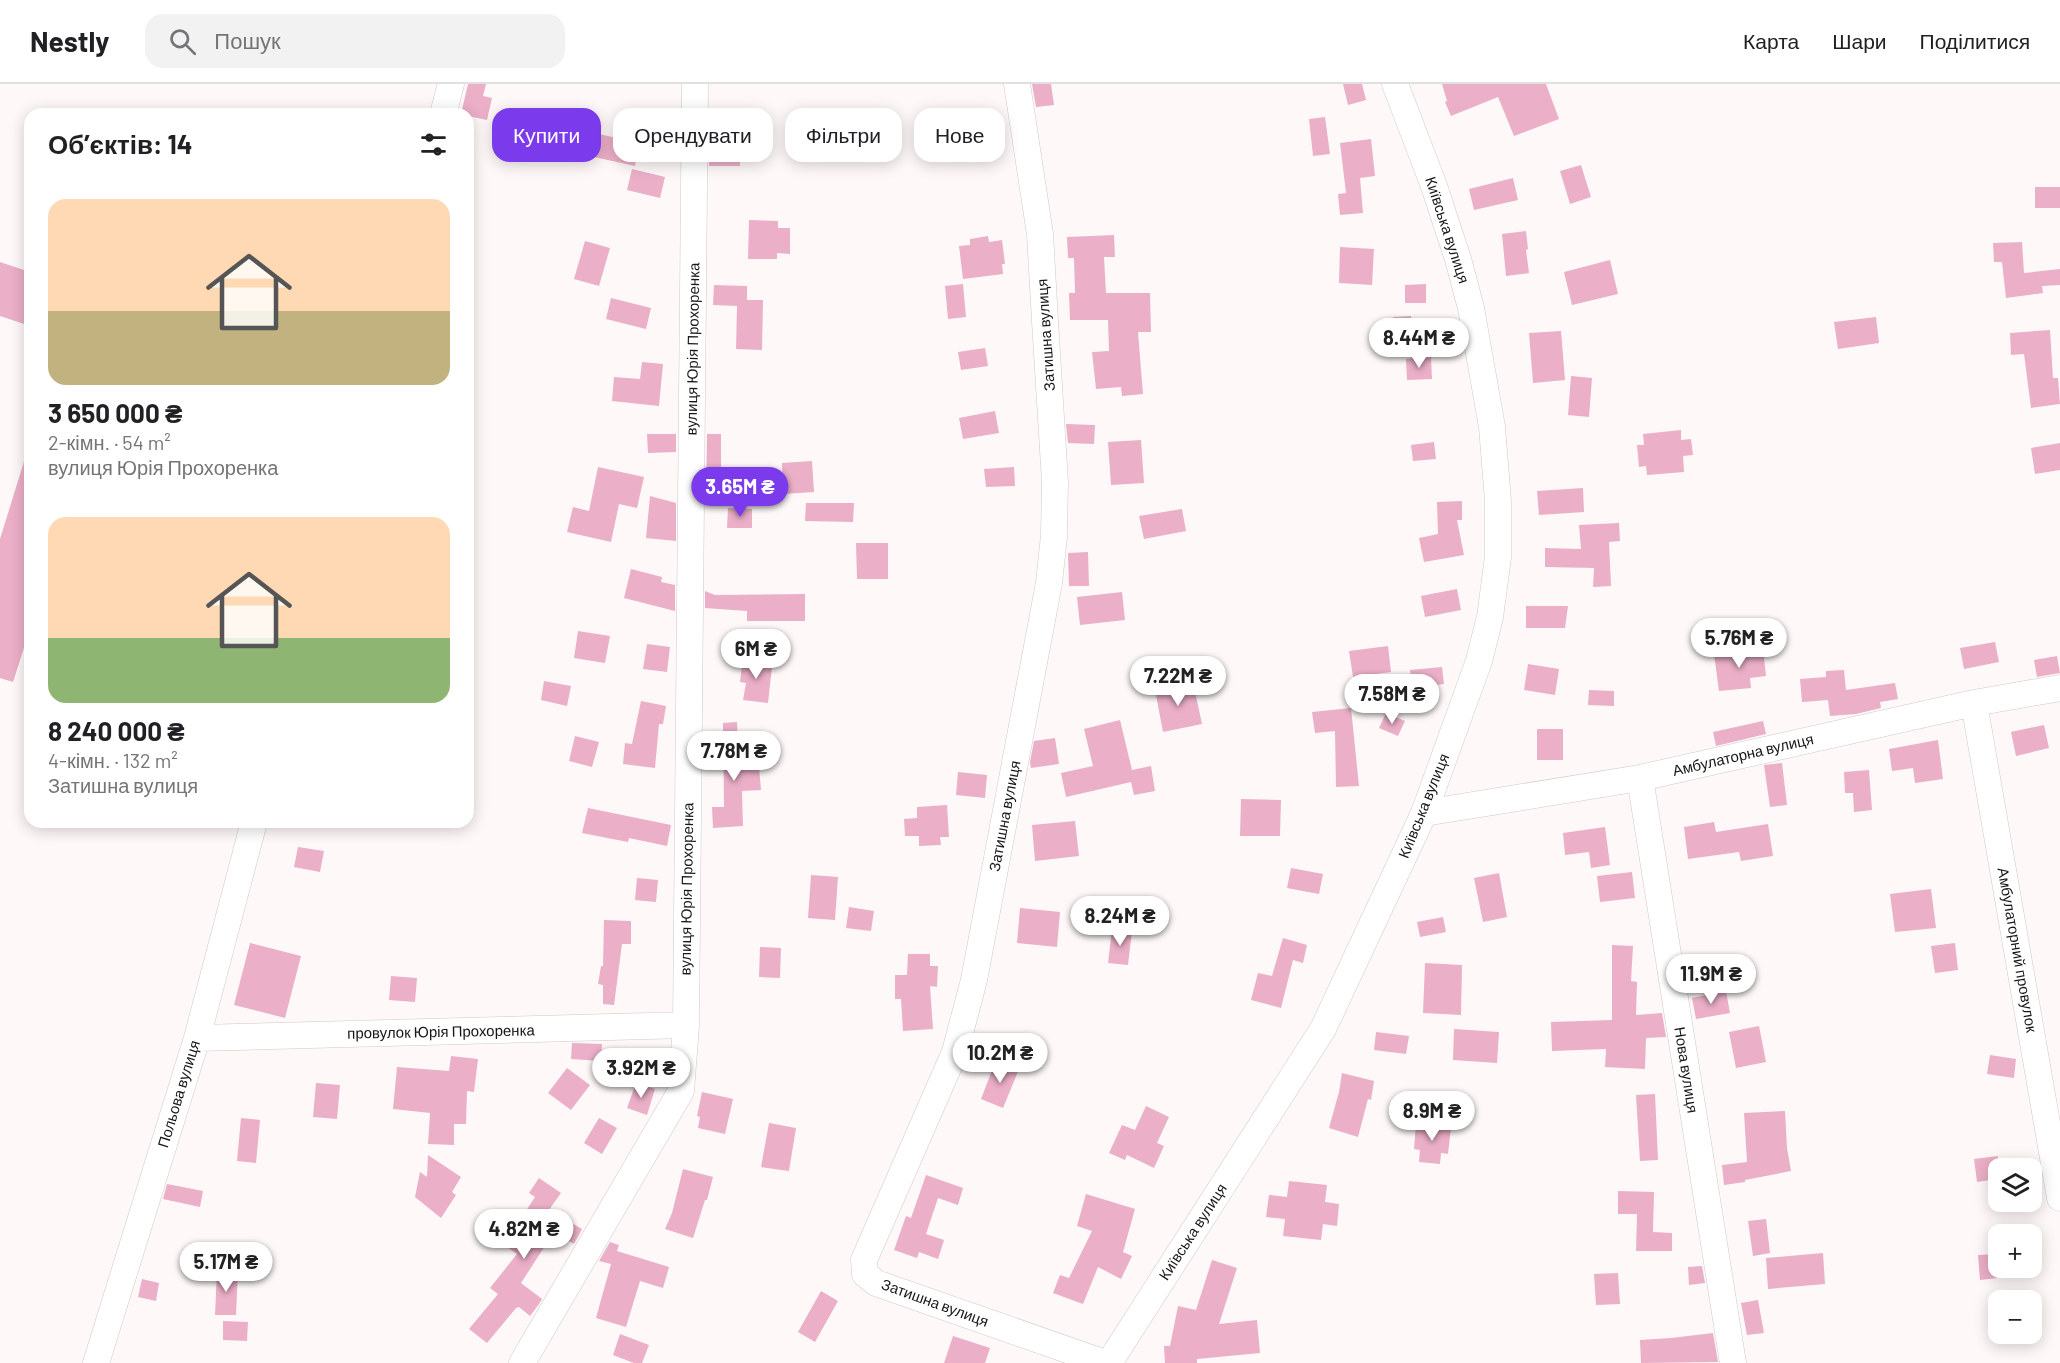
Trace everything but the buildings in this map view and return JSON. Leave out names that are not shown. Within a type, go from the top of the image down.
[{"type":"street","points":[[445,108],[451,84]]},
{"type":"street","name":"вулиця Юрія Прохоренка","points":[[522,1363],[681,1091],[686,1026],[695,84]]},
{"type":"street","name":"Затишна вулиця","points":[[1017,84],[1040,234],[1055,482],[1054,536],[1048,583],[974,980],[955,1052],[864,1260],[865,1274],[876,1283],[1107,1363]]},
{"type":"street","name":"Київська вулиця","points":[[1107,1363],[1323,1029],[1424,813],[1479,661],[1491,617],[1498,557],[1498,501],[1492,428],[1471,308],[1434,186],[1395,84]]},
{"type":"street","name":"Амбулаторна вулиця","points":[[1424,813],[1640,778],[1974,703],[2060,688]]},
{"type":"street","name":"Амбулаторний провулок","points":[[1974,703],[2060,1198]]},
{"type":"street","name":"Нова вулиця","points":[[1640,778],[1733,1363]]},
{"type":"street","name":"Польова вулиця","points":[[96,1363],[196,1038],[252,828]]},
{"type":"street","name":"провулок Юрія Прохоренка","points":[[196,1038],[686,1026]]}]
